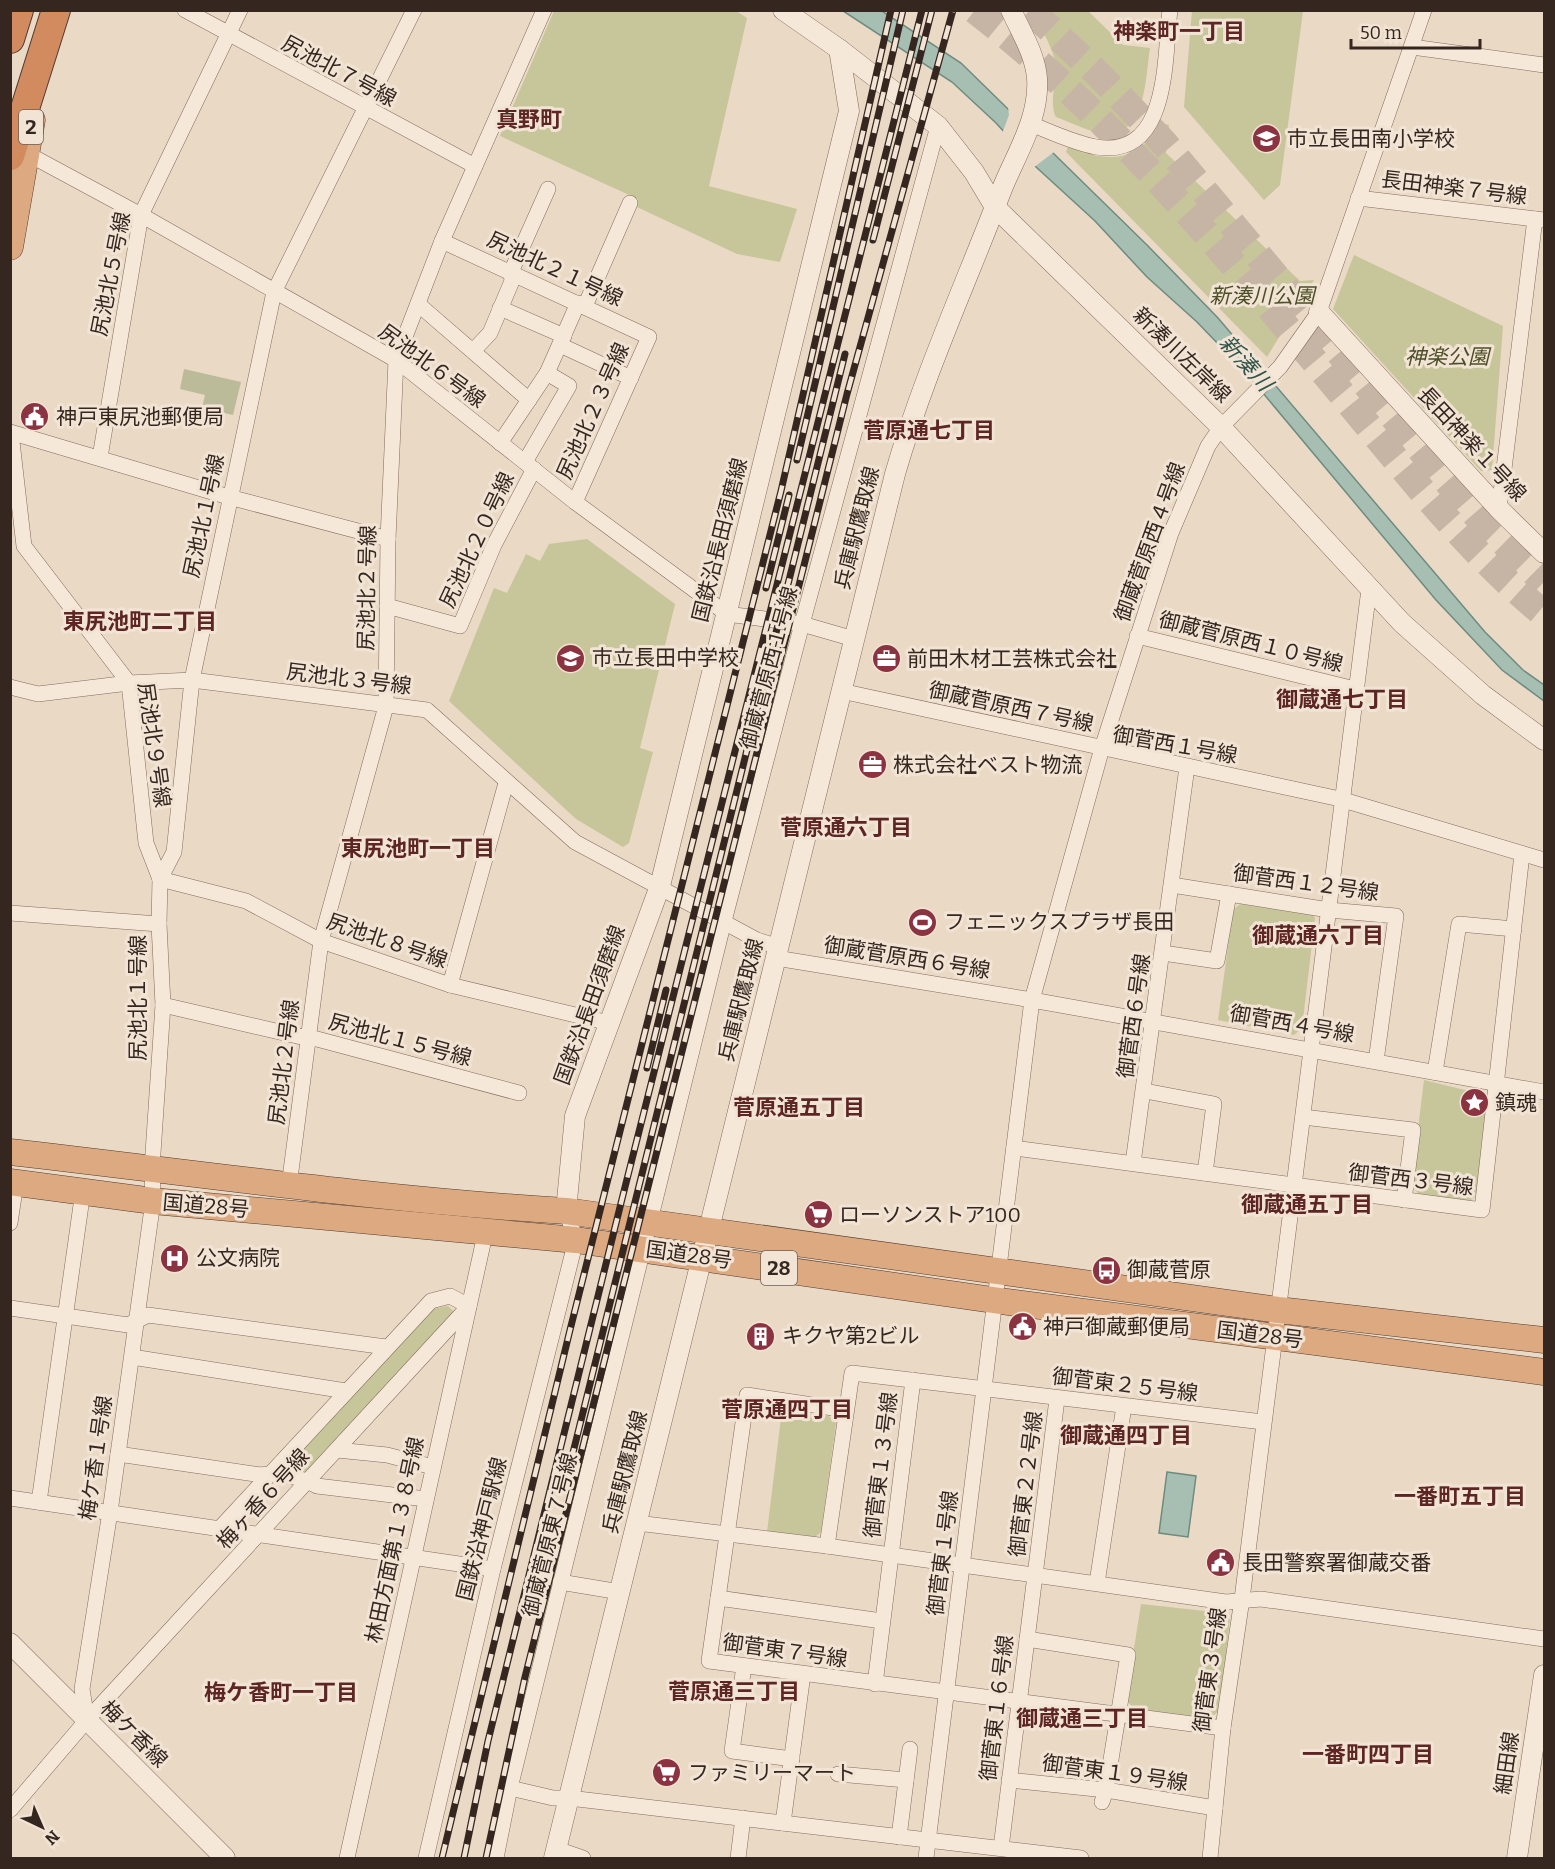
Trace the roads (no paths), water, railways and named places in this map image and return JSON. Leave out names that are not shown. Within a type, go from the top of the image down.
[{"type":"highway","points":[[10,39],[19,10]]},
{"type":"highway","points":[[16,148],[44,10]]},
{"type":"highway","points":[[16,148],[56,10]]},
{"type":"highway","name":"2","points":[[10,247],[16,148],[37,97],[63,10]]},
{"type":"highway","name":"国道28号","points":[[10,1152],[289,1186],[495,1207],[566,1210],[1278,1310],[1545,1340]]},
{"type":"highway","name":"国道28号","points":[[13,1183],[153,1201],[576,1239],[993,1300],[1545,1372]]},
{"type":"street","name":"尻池北７号線","points":[[185,10],[363,108],[475,166]]},
{"type":"street","name":"尻池北５号線","points":[[100,457],[141,215],[240,10]]},
{"type":"street","name":"尻池北１号線","points":[[153,1201],[152,1168],[163,1005],[159,924],[160,879],[174,852],[192,680],[274,292],[363,108],[414,10]]},
{"type":"street","name":"尻池北２号線","points":[[289,1186],[321,942],[386,706],[388,539],[396,360],[442,241],[544,10]]},
{"type":"street","points":[[1011,10],[1028,46],[1037,77],[1030,126],[1095,147],[1113,148],[1136,141],[1154,120],[1160,96],[1170,10]]},
{"type":"street","name":"御蔵菅原西４号線","points":[[1102,748],[1171,533],[1209,446],[1221,427],[1248,396],[1280,367],[1319,312],[1425,10]]},
{"type":"street","name":"新湊川左岸線","points":[[796,14],[938,126],[974,172],[995,207],[1221,427],[1369,589],[1439,658],[1483,695],[1545,740]]},
{"type":"street","points":[[1412,47],[1545,65]]},
{"type":"street","name":"国鉄沿長田須磨線","points":[[566,1210],[575,1116],[660,886],[849,111],[839,49]]},
{"type":"street","name":"御蔵菅原西１号線","points":[[649,1223],[724,921],[802,624],[938,126]]},
{"type":"street","name":"兵庫駅鷹取線","points":[[556,1854],[902,450],[995,207],[1030,126]]},
{"type":"street","name":"尻池北６号線","points":[[16,148],[141,215],[396,360],[575,502],[727,614]]},
{"type":"street","points":[[473,351],[490,333],[512,281],[511,272],[548,189]]},
{"type":"street","name":"長田神楽７号線","points":[[1358,198],[1540,220]]},
{"type":"street","points":[[500,443],[547,373],[630,203]]},
{"type":"street","points":[[1499,509],[1540,220]]},
{"type":"street","name":"尻池北２１号線","points":[[442,241],[649,337]]},
{"type":"street","points":[[418,304],[529,400]]},
{"type":"street","points":[[500,308],[631,378]]},
{"type":"street","name":"長田神楽１号線","points":[[1319,312],[1499,509],[1545,553]]},
{"type":"street","name":"尻池北２３号線","points":[[575,502],[649,337]]},
{"type":"street","points":[[529,465],[569,386],[547,373]]},
{"type":"street","points":[[11,433],[100,457],[230,498],[388,539]]},
{"type":"street","name":"尻池北９号線","points":[[11,433],[24,546],[129,683],[146,843],[160,879]]},
{"type":"street","name":"尻池北２０号線","points":[[387,606],[460,626],[529,465]]},
{"type":"street","name":"御菅東３号線","points":[[1210,1858],[1223,1728],[1242,1599],[1312,1049],[1340,799],[1369,589]]},
{"type":"street","points":[[727,614],[802,624],[854,639]]},
{"type":"street","name":"御蔵菅原西１０号線","points":[[1137,636],[1355,689]]},
{"type":"street","name":"尻池北３号線","points":[[10,687],[38,694],[129,683],[192,680],[426,710],[575,842],[724,921]]},
{"type":"street","name":"御蔵菅原西７号線","points":[[841,691],[1102,748]]},
{"type":"street","name":"御菅西１号線","points":[[998,1271],[1032,1000],[1102,748],[1340,799],[1545,860]]},
{"type":"street","name":"御菅西６号線","points":[[1133,1163],[1155,1022],[1187,767]]},
{"type":"street","points":[[450,985],[506,783]]},
{"type":"street","name":"御菅西３号線","points":[[1014,1148],[1482,1210],[1522,854]]},
{"type":"street","name":"尻池北８号線","points":[[160,879],[246,901],[321,942],[450,985],[609,1023]]},
{"type":"street","name":"御菅西１２号線","points":[[1172,885],[1329,910],[1396,916],[1376,1061]]},
{"type":"street","points":[[1163,953],[1217,961],[1229,894]]},
{"type":"street","points":[[10,913],[159,924]]},
{"type":"street","name":"御蔵菅原西６号線","points":[[724,921],[778,952],[1032,1000]]},
{"type":"street","points":[[1435,1072],[1459,924],[1514,929]]},
{"type":"street","name":"御菅西４号線","points":[[1032,1000],[1545,1092]]},
{"type":"street","name":"尻池北１５号線","points":[[163,1005],[308,1038],[519,1093]]},
{"type":"street","points":[[1145,1091],[1214,1104],[1205,1173]]},
{"type":"street","points":[[1303,1117],[1413,1130],[1404,1200]]},
{"type":"street","points":[[10,1223],[13,1183]]},
{"type":"street","points":[[39,1502],[82,1191]]},
{"type":"street","name":"梅ケ香１号線","points":[[87,1720],[82,1689],[138,1320],[153,1201]]},
{"type":"street","points":[[566,1210],[576,1239]]},
{"type":"street","name":"御蔵菅原東７号線","points":[[496,1858],[510,1788],[649,1223]]},
{"type":"street","name":"林田方面第１３８号線","points":[[347,1858],[486,1230]]},
{"type":"street","name":"国鉄沿神戸駅線","points":[[426,1858],[493,1569],[576,1239]]},
{"type":"street","name":"御菅東１号線","points":[[926,1858],[948,1694],[998,1271]]},
{"type":"street","points":[[220,1528],[431,1301],[450,1296],[469,1306]]},
{"type":"street","name":"梅ヶ香６号線","points":[[10,1810],[87,1720],[469,1306]]},
{"type":"street","points":[[10,1308],[128,1325],[148,1315],[386,1347]]},
{"type":"street","points":[[132,1357],[346,1391]]},
{"type":"street","name":"御菅東２５号線","points":[[846,1410],[852,1373],[1263,1422]]},
{"type":"street","name":"御菅東１３号線","points":[[875,1684],[913,1380]]},
{"type":"street","name":"御菅東７号線","points":[[846,1410],[747,1395],[709,1661],[948,1694],[1223,1728]]},
{"type":"street","name":"御菅東２２号線","points":[[1036,1574],[1058,1399]]},
{"type":"street","points":[[1097,1583],[1124,1406]]},
{"type":"street","points":[[827,1546],[846,1410]]},
{"type":"street","points":[[337,1450],[387,1455],[433,1467]]},
{"type":"street","points":[[118,1454],[261,1475],[271,1473],[308,1481],[317,1486],[426,1499]]},
{"type":"street","points":[[10,1498],[493,1569]]},
{"type":"street","points":[[637,1523],[1036,1574],[1226,1602],[1261,1599],[1545,1640]]},
{"type":"street","name":"御菅東１６号線","points":[[1001,1848],[1036,1574]]},
{"type":"street","points":[[560,1582],[620,1592]]},
{"type":"street","points":[[718,1598],[882,1622]]},
{"type":"street","points":[[1027,1639],[1128,1655],[1104,1796]]},
{"type":"street","name":"梅ケ香線","points":[[10,1643],[225,1858]]},
{"type":"street","points":[[744,1666],[732,1751],[792,1759]]},
{"type":"street","points":[[783,1823],[803,1674]]},
{"type":"street","name":"細田線","points":[[1517,1858],[1545,1675]]},
{"type":"street","points":[[899,1837],[910,1749]]},
{"type":"street","points":[[838,1774],[906,1780]]},
{"type":"street","name":"御菅東１９号線","points":[[1009,1780],[1104,1796],[1215,1808]]},
{"type":"street","points":[[510,1788],[553,1798],[569,1798],[1081,1858]]},
{"type":"street","points":[[738,1858],[743,1818]]},
{"type":"street","points":[[556,1854],[583,1858]]},
{"type":"water","name":"新湊川","points":[[843,11],[882,11],[961,63],[1148,246],[1218,318],[1485,632],[1523,670],[1544,685],[1544,701],[1502,670],[1436,600],[1247,374],[1197,322],[1147,277],[1095,221],[1036,167],[996,123],[952,82]]},
{"type":"water","points":[[1167,1472],[1196,1476],[1188,1537],[1159,1533]]},
{"type":"tunnel","points":[[975,10],[1027,52],[1076,97],[1169,192],[1213,241],[1438,509],[1489,564],[1544,614]]},
{"type":"tunnel","points":[[1030,10],[1101,77],[1164,143],[1479,518],[1544,582]]},
{"type":"railway","points":[[442,1858],[570,1330],[781,491],[891,10]]},
{"type":"railway","points":[[797,460],[903,10]]},
{"type":"railway","points":[[464,1858],[488,1741],[622,1199],[922,10]]},
{"type":"railway","points":[[873,240],[932,10]]},
{"type":"railway","points":[[486,1858],[525,1677],[847,394],[953,10]]},
{"type":"railway","points":[[564,1489],[845,354]]},
{"type":"railway","points":[[766,588],[789,495]]},
{"type":"railway","points":[[647,1068],[666,990]]},
{"type":"place","name":"市立長田南小学校","points":[[1266,139]]},
{"type":"place","name":"神戸東尻池郵便局","points":[[35,417]]},
{"type":"place","name":"市立長田中学校","points":[[571,658]]},
{"type":"place","name":"前田木材工芸株式会社","points":[[886,659]]},
{"type":"place","name":"株式会社ベスト物流","points":[[872,765]]},
{"type":"place","name":"フェニックスプラザ長田","points":[[923,922]]},
{"type":"place","name":"鎮魂","points":[[1474,1103]]},
{"type":"place","name":"ローソンストア100","points":[[818,1215]]},
{"type":"place","name":"公文病院","points":[[175,1258]]},
{"type":"place","name":"御蔵菅原","points":[[1106,1270]]},
{"type":"place","name":"神戸御蔵郵便局","points":[[1022,1327]]},
{"type":"place","name":"キクヤ第2ビル","points":[[761,1336]]},
{"type":"place","name":"長田警察署御蔵交番","points":[[1221,1563]]},
{"type":"place","name":"ファミリーマート","points":[[667,1773]]},
{"type":"district","name":"神楽町一丁目","points":[[1179,31]]},
{"type":"district","name":"真野町","points":[[529,119]]},
{"type":"district","name":"菅原通七丁目","points":[[929,430]]},
{"type":"district","name":"東尻池町二丁目","points":[[140,621]]},
{"type":"district","name":"御蔵通七丁目","points":[[1342,699]]},
{"type":"district","name":"菅原通六丁目","points":[[846,827]]},
{"type":"district","name":"東尻池町一丁目","points":[[418,848]]},
{"type":"district","name":"御蔵通六丁目","points":[[1318,935]]},
{"type":"district","name":"菅原通五丁目","points":[[799,1107]]},
{"type":"district","name":"御蔵通五丁目","points":[[1307,1204]]},
{"type":"district","name":"菅原通四丁目","points":[[787,1409]]},
{"type":"district","name":"御蔵通四丁目","points":[[1126,1435]]},
{"type":"district","name":"一番町五丁目","points":[[1460,1496]]},
{"type":"district","name":"菅原通三丁目","points":[[734,1691]]},
{"type":"district","name":"梅ケ香町一丁目","points":[[281,1692]]},
{"type":"district","name":"御蔵通三丁目","points":[[1082,1718]]},
{"type":"district","name":"一番町四丁目","points":[[1368,1754]]},
{"type":"park label","name":"新湊川公園","points":[[1262,296]]},
{"type":"park label","name":"神楽公園","points":[[1447,357]]}]
